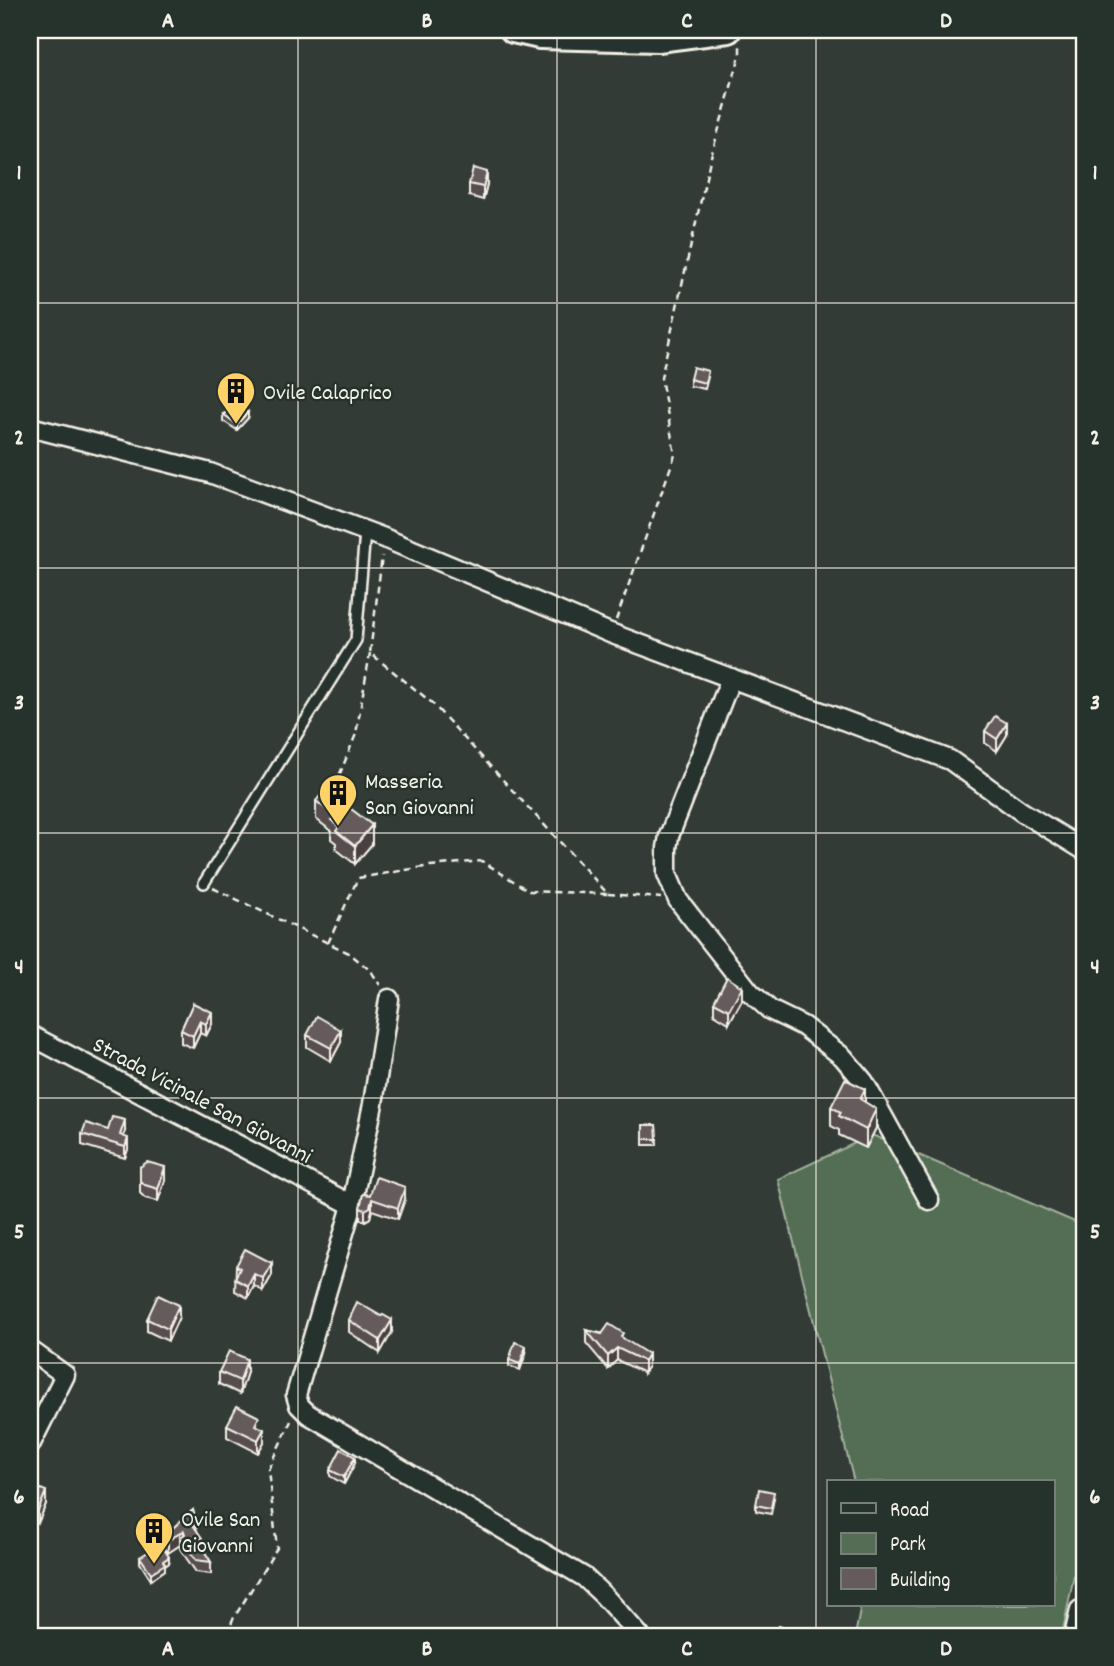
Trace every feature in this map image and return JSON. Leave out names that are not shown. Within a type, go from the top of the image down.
[{"type":"street","points":[[513,30],[540,36],[659,39],[734,36]]},
{"type":"street","points":[[32,432],[210,473],[384,538],[610,633],[950,760],[1022,812],[1084,850]]},
{"type":"street","points":[[731,678],[669,836],[667,874],[678,900],[750,992],[770,1010],[803,1026],[843,1057],[864,1082],[929,1200]]},
{"type":"street","points":[[389,999],[373,1104],[351,1209],[296,1395],[299,1405],[308,1414],[584,1577],[604,1595],[640,1636]]},
{"type":"street","name":"Strada Vicinale San Giovanni","points":[[30,1035],[348,1203],[351,1209]]},
{"type":"street","points":[[30,1350],[65,1375],[30,1446]]},
{"type":"street","points":[[1074,1636],[1080,1610]]},
{"type":"lane","points":[[204,883],[356,640],[365,532]]},
{"type":"path","points":[[610,633],[675,455],[661,377],[710,160],[740,55],[734,36]]},
{"type":"path","points":[[335,786],[356,734],[370,653],[384,538]]},
{"type":"path","points":[[370,653],[431,702],[608,894]]},
{"type":"path","points":[[328,943],[358,878],[429,866],[482,861],[529,891],[678,900]]},
{"type":"path","points":[[204,883],[349,953],[371,971],[389,999]]},
{"type":"path","points":[[230,1636],[232,1621],[278,1548],[268,1469],[299,1405]]},
{"type":"green space","points":[[872,1135],[1084,1226],[1084,1524],[1062,1636],[855,1636],[861,1606],[1054,1606],[1054,1480],[853,1480],[778,1179]]},
{"type":"building","points":[[473,168],[487,172],[483,187],[469,184]]},
{"type":"building","points":[[693,367],[708,371],[705,383],[690,379]]},
{"type":"building","points":[[236,407],[248,412],[237,424],[223,414]]},
{"type":"building","points":[[995,716],[1007,723],[997,739],[985,731]]},
{"type":"building","points":[[331,782],[347,795],[342,802],[372,825],[355,846],[336,831],[339,827],[331,820],[335,816],[316,801]]},
{"type":"building","points":[[727,977],[742,987],[729,1010],[714,1002]]},
{"type":"building","points":[[193,1003],[212,1012],[206,1024],[200,1021],[193,1036],[181,1030]]},
{"type":"building","points":[[317,1016],[341,1030],[331,1048],[307,1035]]},
{"type":"building","points":[[845,1079],[865,1089],[860,1099],[876,1109],[866,1130],[839,1116],[841,1112],[831,1107]]},
{"type":"building","points":[[112,1117],[125,1120],[120,1135],[128,1138],[125,1147],[82,1134],[86,1123],[108,1130]]},
{"type":"building","points":[[643,1125],[656,1125],[657,1139],[643,1139]]},
{"type":"building","points":[[147,1162],[165,1167],[158,1189],[140,1181],[140,1167]]},
{"type":"building","points":[[376,1177],[405,1187],[398,1208],[372,1199],[370,1207],[365,1210],[360,1208],[363,1194],[370,1195]]},
{"type":"building","points":[[245,1249],[272,1263],[263,1278],[254,1274],[248,1286],[235,1279],[240,1268],[236,1266]]},
{"type":"building","points":[[158,1295],[179,1305],[168,1329],[147,1319]]},
{"type":"building","points":[[357,1302],[392,1320],[380,1340],[349,1320]]},
{"type":"building","points":[[609,1324],[623,1333],[621,1337],[648,1354],[644,1361],[617,1348],[608,1356],[586,1330],[602,1334]]},
{"type":"building","points":[[515,1342],[526,1346],[520,1364],[509,1360]]},
{"type":"building","points":[[229,1351],[247,1359],[240,1381],[219,1372]]},
{"type":"building","points":[[237,1406],[259,1417],[255,1425],[264,1429],[258,1440],[227,1425]]},
{"type":"building","points":[[341,1449],[355,1457],[344,1477],[330,1470]]},
{"type":"building","points":[[30,1485],[46,1491],[38,1511],[30,1507]]},
{"type":"building","points":[[759,1489],[774,1492],[771,1508],[756,1505]]},
{"type":"building","points":[[193,1510],[197,1523],[193,1525],[202,1538],[198,1541],[211,1562],[196,1560],[180,1537],[185,1534],[184,1531],[168,1540],[164,1536]]},
{"type":"building","points":[[161,1544],[169,1557],[163,1561],[165,1564],[151,1573],[140,1557]]},
{"type":"building","points":[[779,1626],[801,1632],[800,1636],[772,1636],[774,1628],[778,1629]]},
{"type":"building","points":[[247,1629],[250,1636],[233,1634]]},
{"type":"place","name":"Ovile Calaprico","points":[[236,425]]},
{"type":"place","name":"Masseria San Giovanni","points":[[338,827]]},
{"type":"place","name":"Ovile San Giovanni","points":[[154,1565]]}]
